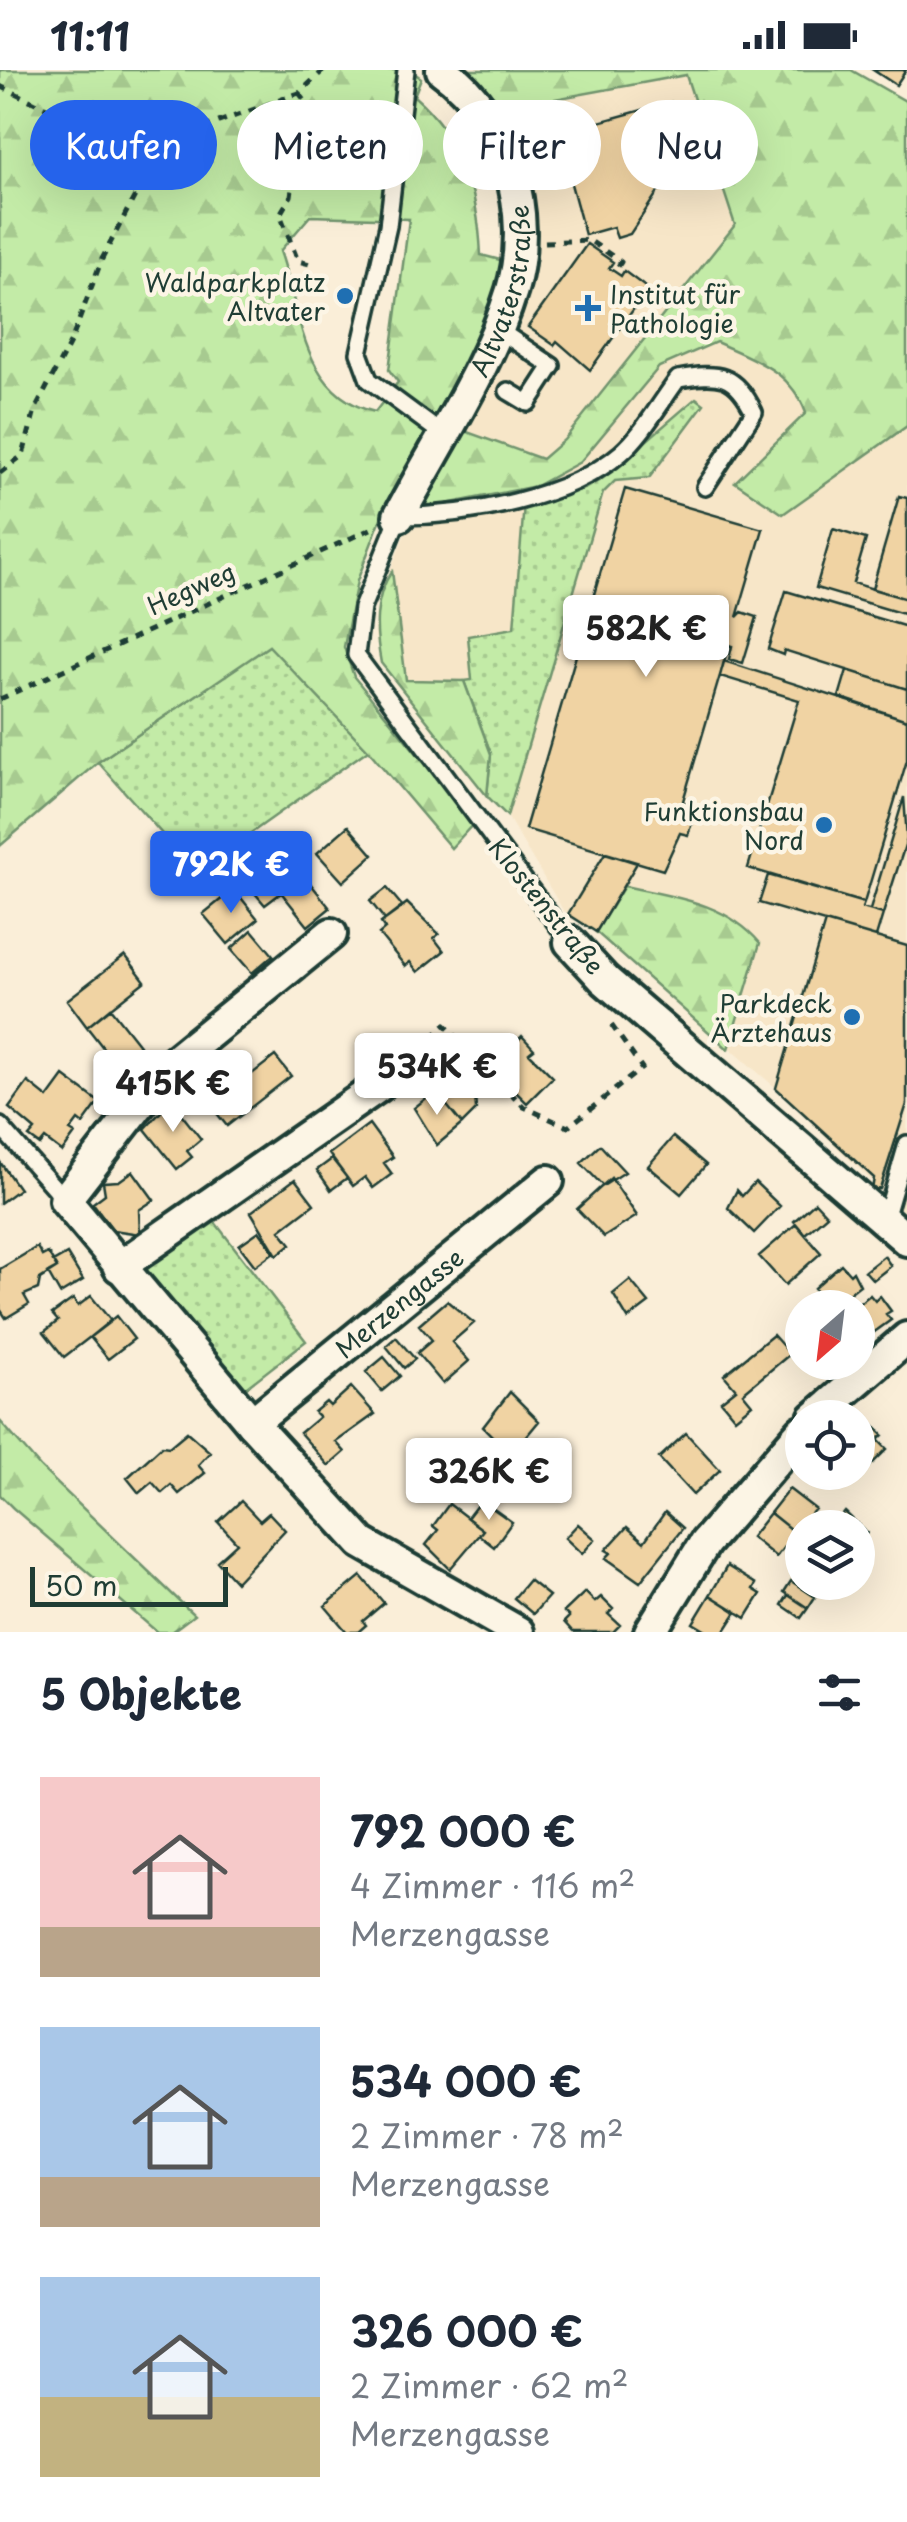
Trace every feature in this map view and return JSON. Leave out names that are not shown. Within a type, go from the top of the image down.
[{"type":"street","name":"Altvaterstraße","points":[[442,70],[476,100]]},
{"type":"street","name":"Altvaterstraße","points":[[399,516],[497,330],[513,288],[518,244],[514,190]]},
{"type":"street","points":[[331,934],[170,1065],[66,1200],[252,1422],[362,1543],[518,1632]]},
{"type":"street","name":"Klostenstraße","points":[[570,942],[620,993],[896,1230]]},
{"type":"street","points":[[118,1266],[379,1086]]},
{"type":"street","name":"Merzengasse","points":[[252,1422],[548,1182]]},
{"type":"street","points":[[830,1400],[907,1338]]},
{"type":"street","points":[[650,1632],[705,1543],[785,1451]]},
{"type":"lane","points":[[406,70],[388,226],[360,353],[370,380],[442,434]]},
{"type":"lane","points":[[497,330],[552,366],[528,404],[508,390]]},
{"type":"lane","points":[[399,516],[483,509],[589,476],[623,452],[678,380],[711,373],[741,386],[754,412],[705,487]]},
{"type":"lane","name":"Klostenstraße","points":[[399,516],[362,608],[356,655],[570,942]]},
{"type":"lane","points":[[0,1126],[66,1200]]},
{"type":"lane","name":"Klostenstraße","points":[[896,1230],[907,1144]]},
{"type":"path","points":[[217,123],[299,93],[324,70]]},
{"type":"path","points":[[0,86],[30,100]]},
{"type":"path","points":[[299,93],[320,119],[296,159],[292,196],[280,214],[298,261],[314,265]]},
{"type":"path","points":[[0,473],[23,455],[35,410],[72,338],[102,259],[138,190]]},
{"type":"path","points":[[518,244],[589,240],[620,262],[614,272]]},
{"type":"path","name":"Hegweg","points":[[0,699],[399,516]]},
{"type":"path","points":[[379,1086],[445,1025],[524,1107],[568,1128],[642,1068],[608,1020]]},
{"type":"shaded area","points":[[466,70],[851,70],[907,102],[907,1215],[776,1088],[596,932],[563,910],[507,816],[381,663],[375,635],[378,601],[533,216],[526,190],[601,190],[601,100],[498,100]]},
{"type":"green space","points":[[0,70],[410,70],[421,78],[414,96],[418,100],[237,100],[237,190],[423,190],[423,105],[443,128],[443,190],[471,190],[481,255],[504,261],[488,318],[383,513],[357,581],[344,647],[354,677],[474,823],[451,848],[368,750],[269,646],[98,762],[0,846]],"holes":[[[310,216],[409,219],[389,370],[398,382],[375,412],[350,402],[331,387],[318,368],[307,346],[280,251]]]},
{"type":"green space","points":[[466,70],[851,70],[907,102],[907,426],[783,514],[735,482],[806,413],[781,376],[716,342],[659,367],[580,462],[536,486],[421,509],[459,429],[542,459],[564,440],[735,225],[724,190],[758,190],[758,100],[694,100],[686,75],[550,100],[498,100]]},
{"type":"green space","points":[[696,398],[704,404],[649,478],[615,481],[603,493],[507,816],[487,796],[491,754],[464,681],[472,680],[468,636],[514,628],[524,504],[584,489],[602,479]]},
{"type":"green space","points":[[392,571],[406,680],[464,681],[491,754],[487,796],[381,663],[377,616],[381,592]]},
{"type":"green space","points":[[269,645],[368,750],[196,872],[98,762]]},
{"type":"green space","points":[[624,886],[715,910],[746,929],[760,943],[728,1049],[596,932]]},
{"type":"green space","points":[[211,1217],[306,1341],[243,1390],[138,1272],[139,1261]]},
{"type":"green space","points":[[0,1421],[41,1468],[194,1615],[171,1632],[157,1632],[0,1495]]},
{"type":"building","points":[[873,70],[906,70],[896,85]]},
{"type":"building","points":[[621,116],[621,190],[659,190],[630,234],[617,238],[613,227],[585,235],[573,190],[601,190],[601,121]]},
{"type":"building","name":"Institut für Pathologie","points":[[587,244],[613,262],[609,268],[621,276],[624,271],[648,289],[590,370],[557,341],[554,345],[528,327]]},
{"type":"building","points":[[625,489],[763,529],[737,617],[742,612],[757,617],[743,663],[729,659],[729,645],[683,801],[697,806],[688,835],[680,833],[663,870],[525,829]]},
{"type":"building","points":[[899,496],[907,498],[907,599],[872,589]]},
{"type":"building","points":[[833,529],[866,539],[853,583],[907,599],[907,615],[816,588]]},
{"type":"building","points":[[786,591],[907,627],[907,689],[784,650],[783,655],[768,649]]},
{"type":"building","name":"Funktionsbau Nord","points":[[724,661],[907,720],[907,760],[864,903],[748,868],[799,700],[720,676]]},
{"type":"building","points":[[847,670],[907,689],[907,720],[839,697]]},
{"type":"building","points":[[904,797],[907,839],[883,914],[870,910]]},
{"type":"building","points":[[348,826],[373,855],[343,882],[317,853]]},
{"type":"building","points":[[605,853],[637,863],[596,932],[568,914]]},
{"type":"building","points":[[287,854],[330,908],[308,926],[264,871]]},
{"type":"building","points":[[264,871],[281,893],[265,905],[248,885]]},
{"type":"building","points":[[768,875],[864,903],[862,908],[883,914],[876,937],[759,903]]},
{"type":"building","points":[[387,888],[403,907],[385,920],[370,901]]},
{"type":"building","points":[[234,889],[258,919],[228,944],[203,914]]},
{"type":"building","points":[[407,903],[439,934],[434,938],[444,951],[418,972],[410,962],[405,966],[379,934],[385,929],[381,923]]},
{"type":"building","name":"Parkdeck Ärztehaus","points":[[825,922],[907,946],[907,1104],[880,1189],[872,1190],[874,1178],[776,1088]]},
{"type":"building","points":[[252,930],[273,955],[252,973],[231,949]]},
{"type":"building","points":[[125,955],[145,981],[87,1027],[67,1000]]},
{"type":"building","points":[[110,1008],[139,1045],[115,1063],[87,1027]]},
{"type":"building","points":[[522,1036],[534,1049],[529,1053],[553,1077],[527,1103],[491,1067]]},
{"type":"building","points":[[458,1051],[472,1069],[461,1078],[446,1059]]},
{"type":"building","points":[[275,1056],[291,1076],[227,1126],[211,1106]]},
{"type":"building","points":[[203,1063],[220,1083],[195,1102],[179,1082]]},
{"type":"building","points":[[449,1064],[475,1094],[476,1110],[462,1124],[426,1080],[433,1069]]},
{"type":"building","points":[[64,1076],[99,1102],[83,1124],[78,1120],[70,1131],[75,1134],[62,1152],[45,1139],[40,1145],[29,1137],[35,1130],[9,1108],[28,1082],[48,1098]]},
{"type":"building","points":[[435,1091],[462,1124],[437,1145],[414,1108]]},
{"type":"building","points":[[171,1101],[201,1139],[187,1151],[192,1157],[177,1169],[145,1129]]},
{"type":"building","points":[[369,1124],[393,1157],[384,1163],[392,1174],[373,1188],[365,1177],[353,1186],[329,1154]]},
{"type":"building","points":[[673,1137],[706,1165],[681,1194],[648,1166]]},
{"type":"building","points":[[600,1145],[625,1172],[603,1186],[581,1163]]},
{"type":"building","points":[[332,1159],[347,1178],[331,1190],[317,1170]]},
{"type":"building","points":[[0,1162],[19,1189],[0,1203]]},
{"type":"building","points":[[133,1171],[154,1200],[139,1210],[140,1234],[113,1230],[93,1203],[105,1194],[103,1182],[119,1181]]},
{"type":"building","points":[[611,1178],[637,1216],[604,1237],[577,1209]]},
{"type":"building","points":[[295,1179],[314,1204],[280,1230],[291,1244],[277,1255],[251,1212]]},
{"type":"building","points":[[755,1182],[780,1206],[754,1233],[728,1208],[737,1190],[742,1196]]},
{"type":"building","points":[[815,1202],[827,1215],[805,1234],[794,1221]]},
{"type":"building","points":[[796,1224],[821,1253],[785,1285],[759,1256]]},
{"type":"building","points":[[259,1231],[274,1252],[255,1266],[239,1245]]},
{"type":"building","points":[[37,1247],[42,1256],[48,1253],[57,1268],[40,1279],[38,1289],[24,1295],[29,1304],[6,1318],[0,1309],[0,1269]]},
{"type":"building","points":[[67,1254],[83,1280],[60,1294],[48,1273],[57,1268],[53,1262]]},
{"type":"building","points":[[884,1256],[891,1266],[873,1280],[865,1271]]},
{"type":"building","points":[[841,1264],[850,1274],[853,1271],[860,1285],[853,1290],[814,1288]]},
{"type":"building","points":[[630,1280],[649,1303],[628,1319],[613,1294]]},
{"type":"building","points":[[91,1296],[111,1321],[64,1357],[44,1332],[58,1321],[52,1314],[73,1299],[78,1306]]},
{"type":"building","points":[[880,1296],[891,1311],[886,1314],[891,1320],[875,1332],[875,1301]]},
{"type":"building","points":[[447,1301],[474,1323],[452,1342],[469,1361],[443,1384],[417,1353],[432,1340],[419,1325]]},
{"type":"building","points":[[116,1316],[134,1339],[108,1359],[90,1337]]},
{"type":"building","points":[[773,1335],[785,1348],[785,1358],[743,1393],[752,1404],[735,1418],[721,1401],[736,1389],[724,1375]]},
{"type":"building","points":[[396,1337],[415,1359],[404,1368],[386,1346]]},
{"type":"building","points":[[384,1357],[400,1376],[382,1391],[366,1372]]},
{"type":"building","points":[[351,1387],[375,1414],[336,1442],[345,1452],[329,1466],[300,1433],[319,1417],[314,1412],[326,1402],[330,1406]]},
{"type":"building","points":[[510,1392],[539,1421],[511,1455],[483,1427]]},
{"type":"building","points":[[875,1427],[883,1435],[878,1440],[887,1449],[875,1461]]},
{"type":"building","points":[[187,1432],[210,1452],[198,1465],[205,1473],[179,1494],[171,1485],[162,1493],[152,1482],[139,1493],[127,1478],[162,1446],[169,1447]]},
{"type":"building","points":[[686,1433],[720,1470],[693,1495],[659,1458]]},
{"type":"building","points":[[505,1469],[523,1491],[510,1501],[493,1479]]},
{"type":"building","points":[[788,1490],[815,1509],[785,1510],[785,1525],[770,1513]]},
{"type":"building","points":[[481,1500],[512,1522],[494,1547],[479,1535],[483,1530],[467,1518]]},
{"type":"building","points":[[241,1501],[260,1521],[269,1513],[285,1530],[236,1582],[217,1561],[237,1543],[218,1522]]},
{"type":"building","points":[[449,1504],[483,1530],[450,1569],[426,1545],[438,1530],[433,1526]]},
{"type":"building","points":[[665,1512],[683,1528],[640,1582],[606,1558],[611,1553],[606,1550],[627,1527],[644,1542]]},
{"type":"building","points":[[770,1513],[785,1525],[785,1546],[776,1557],[751,1537]]},
{"type":"building","points":[[578,1524],[595,1539],[582,1554],[565,1538]]},
{"type":"building","points":[[727,1566],[756,1584],[753,1589],[761,1594],[746,1618],[710,1595]]},
{"type":"building","points":[[361,1576],[384,1603],[363,1621],[366,1625],[358,1632],[347,1632],[325,1606]]},
{"type":"building","points":[[529,1580],[549,1596],[533,1614],[514,1598]]},
{"type":"building","points":[[585,1592],[595,1602],[601,1597],[613,1609],[608,1614],[620,1625],[613,1632],[573,1632],[564,1622],[569,1617],[564,1612]]},
{"type":"building","points":[[710,1595],[737,1612],[724,1632],[708,1632],[693,1623]]},
{"type":"building","points":[[785,1600],[796,1600],[808,1608],[801,1618],[782,1605]]},
{"type":"building","points":[[796,1600],[813,1600],[808,1608]]},
{"type":"place","name":"Waldparkplatz Altvater","points":[[345,296]]},
{"type":"place","name":"Institut für Pathologie","points":[[588,308]]},
{"type":"place","name":"Funktionsbau Nord","points":[[824,825]]},
{"type":"place","name":"Parkdeck Ärztehaus","points":[[852,1017]]}]
